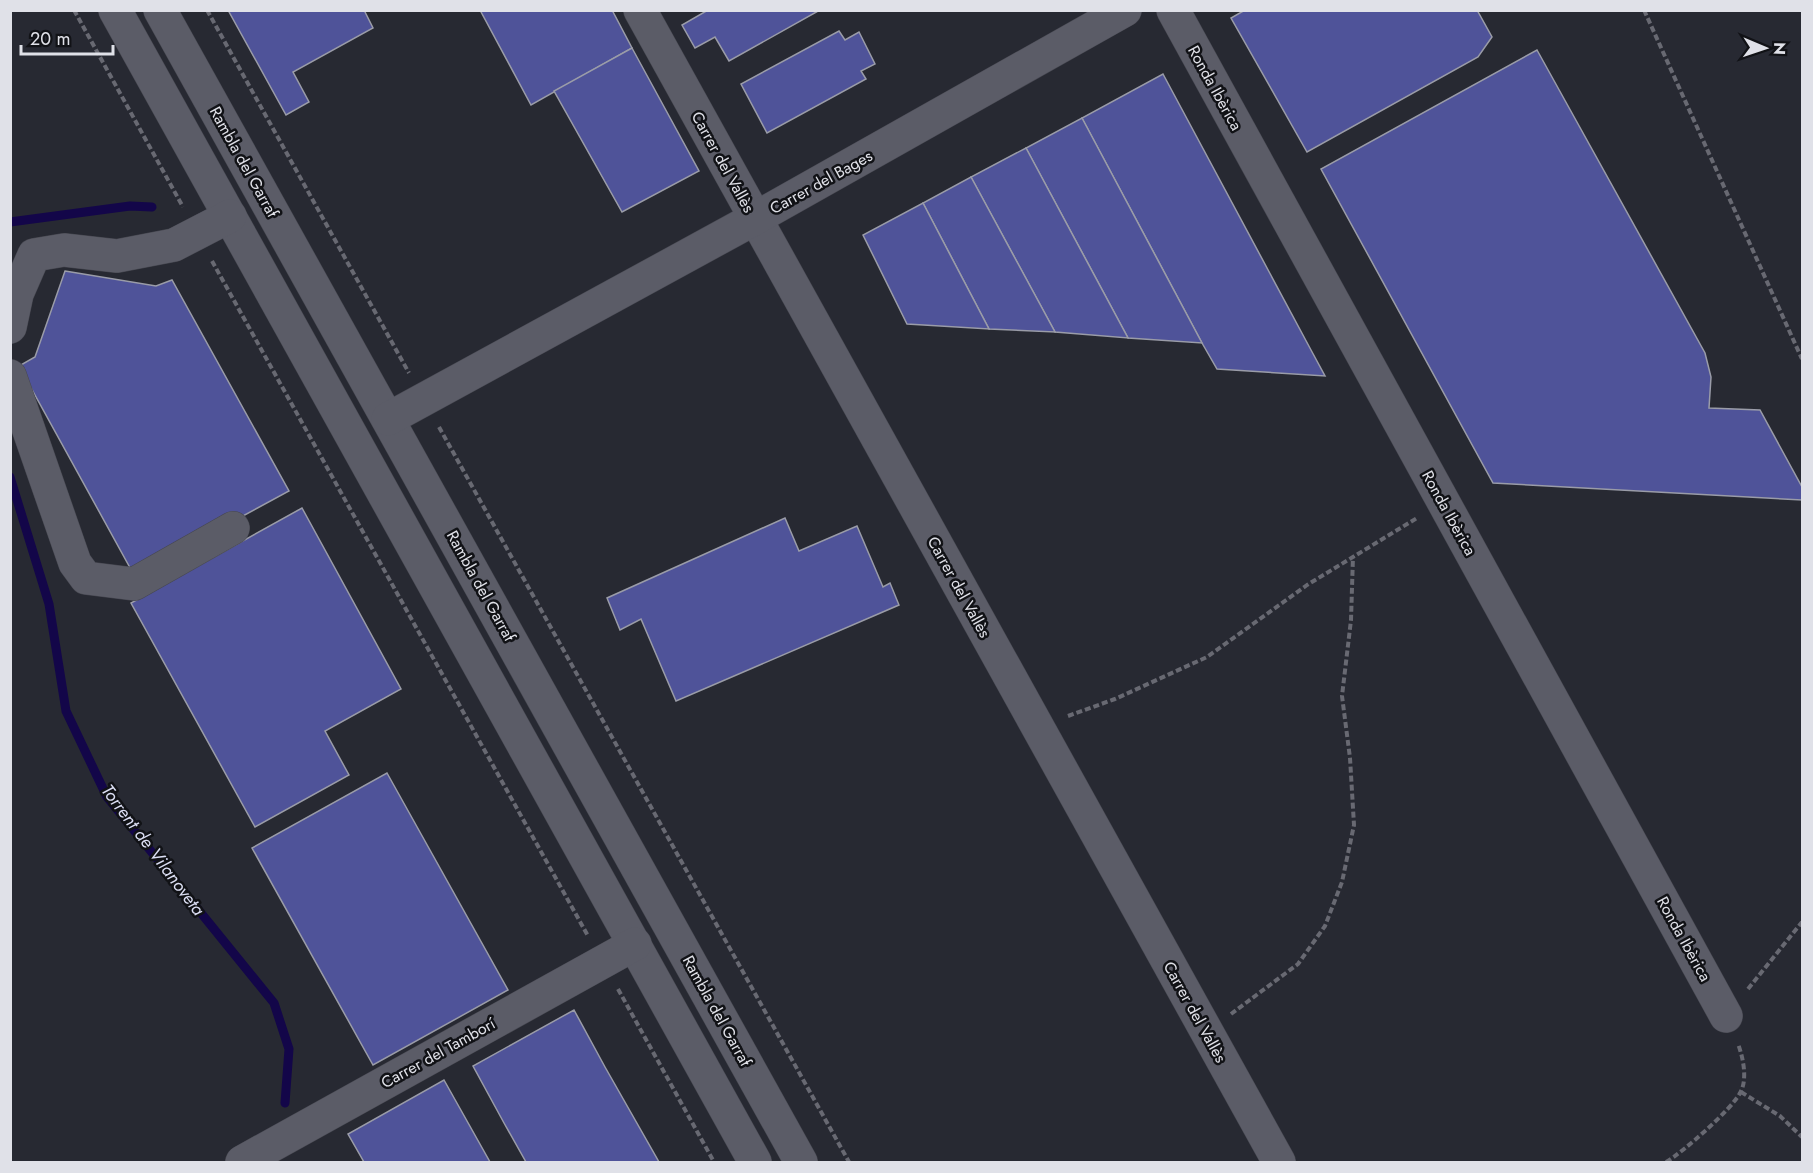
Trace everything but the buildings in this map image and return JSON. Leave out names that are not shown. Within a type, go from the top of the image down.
[{"type":"street","points":[[115,10],[755,1162]]},
{"type":"street","name":"Rambla del Garraf","points":[[160,10],[801,1162]]},
{"type":"street","name":"Carrer del Vallès","points":[[640,10],[1279,1162]]},
{"type":"street","name":"Carrer del Bages","points":[[388,419],[754,219],[1125,10]]},
{"type":"street","name":"Ronda Ibèrica","points":[[1173,10],[1726,1016]]},
{"type":"street","points":[[10,327],[17,294],[34,255],[64,250],[117,256],[174,245],[230,216]]},
{"type":"street","points":[[10,376],[75,563],[86,578],[134,584],[233,528]]},
{"type":"street","name":"Carrer del Tamborí","points":[[242,1162],[635,944]]},
{"type":"path","points":[[74,10],[714,1162]]},
{"type":"path","points":[[207,10],[849,1162]]},
{"type":"path","points":[[1644,10],[1803,359]]},
{"type":"path","points":[[1036,726],[1115,699],[1207,657],[1306,585],[1443,502]]},
{"type":"path","points":[[1207,1032],[1298,964],[1326,926],[1342,882],[1354,825],[1350,758],[1342,696],[1351,620],[1353,556]]},
{"type":"path","points":[[1666,1162],[1683,1152],[1741,1092],[1744,1059],[1726,1016],[1803,922]]},
{"type":"path","points":[[1741,1092],[1780,1116],[1803,1137]]},
{"type":"waterway","points":[[10,222],[130,206],[152,207]]},
{"type":"waterway","name":"Torrent de Vilanoveta","points":[[10,477],[49,604],[66,711],[107,797],[274,1003],[289,1049],[285,1103]]}]
